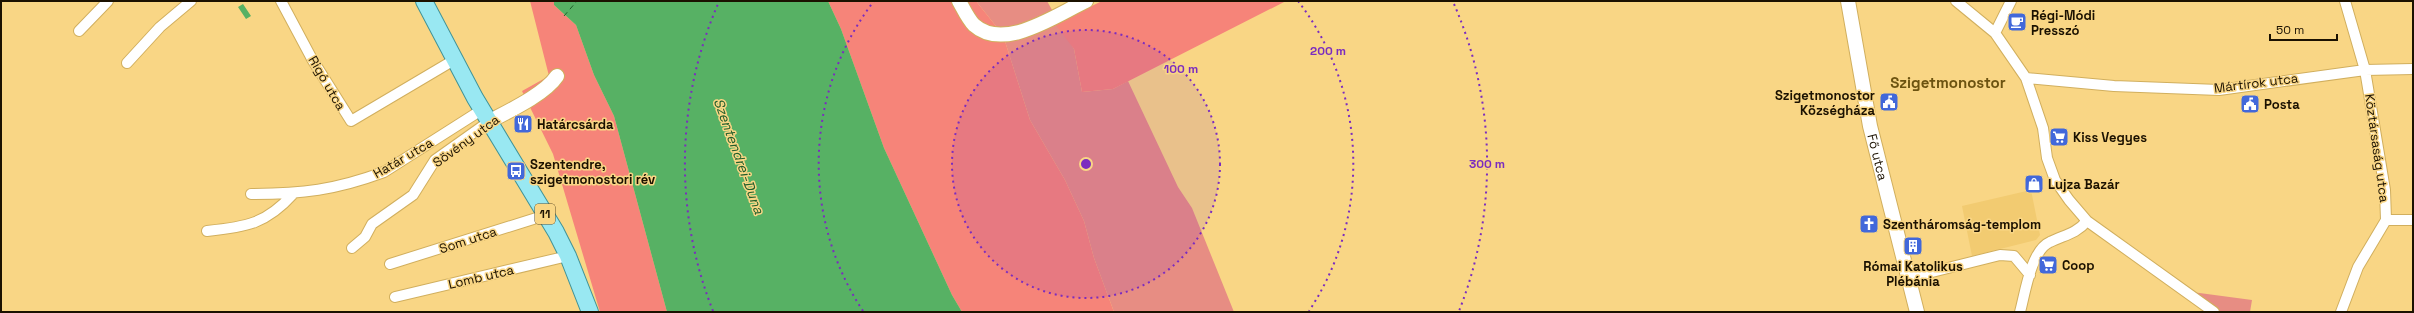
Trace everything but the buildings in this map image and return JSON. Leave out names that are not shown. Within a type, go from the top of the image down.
[{"type":"main road","name":"11","points":[[424,1],[454,60],[546,215],[568,256],[590,312]]},
{"type":"main road","points":[[959,1],[974,25],[993,35],[1009,35],[1086,1]]},
{"type":"main road","name":"Fő utca","points":[[1848,1],[1870,126],[1917,312]]},
{"type":"main road","name":"Sövény utca","points":[[486,115],[527,100],[552,82],[557,76]]},
{"type":"street","points":[[79,30],[108,1]]},
{"type":"street","points":[[127,63],[160,27],[191,1]]},
{"type":"street","name":"Rigó utca","points":[[280,1],[312,59],[351,121],[454,60]]},
{"type":"street","points":[[1956,1],[1995,33],[2026,78],[2043,128],[2047,158],[2055,180],[2087,221],[2214,312]]},
{"type":"street","points":[[1995,33],[2011,1]]},
{"type":"street","name":"Köztársaság utca","points":[[2341,312],[2358,267],[2386,220],[2385,190],[2365,70],[2345,1]]},
{"type":"street","name":"Mártírok utca","points":[[2026,78],[2114,86],[2219,90],[2365,70],[2413,69]]},
{"type":"street","name":"Határ utca","points":[[251,194],[293,194],[334,188],[384,172],[486,115]]},
{"type":"street","name":"Sövény utca","points":[[352,248],[365,237],[372,224],[413,195],[436,160],[486,115]]},
{"type":"street","points":[[207,231],[244,226],[264,219],[282,207],[293,194]]},
{"type":"street","name":"Som utca","points":[[390,264],[546,215]]},
{"type":"street","points":[[2386,220],[2413,220]]},
{"type":"street","points":[[2020,312],[2030,274],[2042,248],[2048,242],[2066,237],[2081,228],[2087,221]]},
{"type":"street","points":[[1908,278],[2000,255],[2014,256],[2030,274]]},
{"type":"street","name":"Lomb utca","points":[[395,297],[568,256]]},
{"type":"shaded area","points":[[530,1],[554,1],[554,5],[576,25],[594,75],[614,116],[667,312],[600,312],[553,154],[522,91],[549,76]]},
{"type":"shaded area","points":[[828,1],[976,1],[1003,35],[1030,120],[1065,180],[1084,221],[1094,258],[1114,312],[962,312],[952,295],[884,148],[841,29]]},
{"type":"shaded area","points":[[976,1],[1047,1],[1074,49],[1082,92],[1113,89],[1128,81],[1178,187],[1192,208],[1234,312],[1114,312],[1094,258],[1084,221],[1065,180],[1030,120],[1003,35]]},
{"type":"shaded area","points":[[1102,1],[1286,1],[1113,89],[1082,92],[1074,49],[1055,24]]},
{"type":"shaded area","points":[[2031,190],[2040,235],[2036,240],[1972,256],[1962,206]]},
{"type":"shaded area","points":[[2192,292],[2252,300],[2250,312],[2219,312]]},
{"type":"water","name":"Szentendrei-Duna","points":[[554,1],[828,1],[841,29],[884,148],[952,295],[962,312],[667,312],[614,116],[594,75],[576,25],[554,5]]},
{"type":"water","points":[[243,4],[251,16],[246,19],[238,7]]},
{"type":"ferry route","points":[[564,16],[577,1]]},
{"type":"place","name":"Régi-Módi Presszó","points":[[2017,22]]},
{"type":"place","name":"Szigetmonostor Községháza","points":[[1889,102]]},
{"type":"place","name":"Posta","points":[[2250,104]]},
{"type":"place","name":"Határcsárda","points":[[523,124]]},
{"type":"place","name":"Kiss Vegyes","points":[[2059,137]]},
{"type":"place","name":"Szentendre, szigetmonostori rév","points":[[516,171]]},
{"type":"place","name":"Lujza Bazár","points":[[2034,184]]},
{"type":"place","name":"Szentháromság-templom","points":[[1869,224]]},
{"type":"place","name":"Római Katolikus Plébánia","points":[[1913,246]]},
{"type":"place","name":"Coop","points":[[2048,265]]},
{"type":"district","name":"Szigetmonostor","points":[[1948,82]]}]
